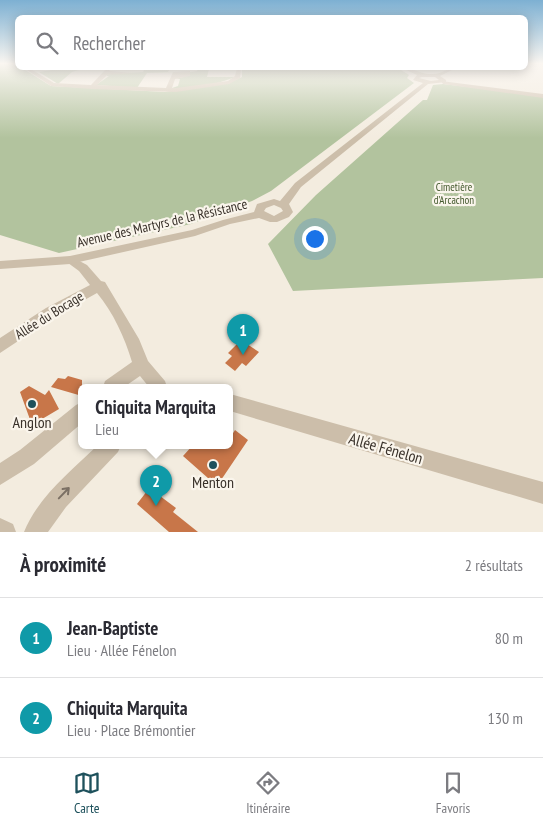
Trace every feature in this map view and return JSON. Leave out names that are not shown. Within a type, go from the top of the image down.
[{"type":"street","points":[[113,88],[168,90],[185,88]]},
{"type":"street","points":[[283,204],[303,181],[420,88]]},
{"type":"street","points":[[485,88],[543,96]]},
{"type":"street","points":[[274,202],[283,204],[288,209],[288,212],[282,217],[268,218],[261,214],[259,209],[264,204],[274,202]]},
{"type":"street","name":"Avenue des Martyrs de la Résistance","points":[[0,265],[70,260],[195,233],[261,214]]},
{"type":"street","points":[[70,260],[83,268],[100,285],[134,344],[141,365],[157,384]]},
{"type":"street","name":"Allée du Bocage","points":[[0,346],[51,312],[100,285]]},
{"type":"street","points":[[115,384],[141,365]]},
{"type":"street","name":"Allée Fénelon","points":[[233,403],[543,493]]},
{"type":"street","points":[[0,475],[27,457],[78,414]]},
{"type":"street","points":[[35,532],[58,499],[107,449]]},
{"type":"street","points":[[0,529],[5,532]]},
{"type":"green space","points":[[0,88],[86,88],[165,92],[193,88],[408,88],[271,191],[252,201],[191,224],[59,253],[0,235]]},
{"type":"green space","name":"Cimetière d’Arcachon","points":[[432,88],[475,88],[543,96],[543,278],[293,291],[268,244],[316,195],[423,100],[427,100]]},
{"type":"building","points":[[241,340],[259,352],[246,366],[242,363],[235,371],[225,363],[232,356],[228,353]]},
{"type":"building","points":[[68,376],[82,380],[82,384],[78,384],[78,395],[51,387],[58,378],[65,379]]},
{"type":"building","name":"Anglon","points":[[29,386],[45,395],[49,390],[59,409],[32,425],[20,392]]},
{"type":"building","name":"Menton","points":[[235,430],[248,440],[217,486],[183,456],[189,449],[233,449],[233,433]]},
{"type":"building","points":[[154,482],[164,491],[160,496],[176,508],[173,512],[198,532],[169,532],[137,504]]},
{"type":"place","name":"Jean-Baptiste","points":[[243,355]]},
{"type":"place","name":"Anglon","points":[[32,404]]},
{"type":"place","name":"Menton","points":[[213,465]]},
{"type":"place","name":"Chiquita Marquita","points":[[156,506]]}]
